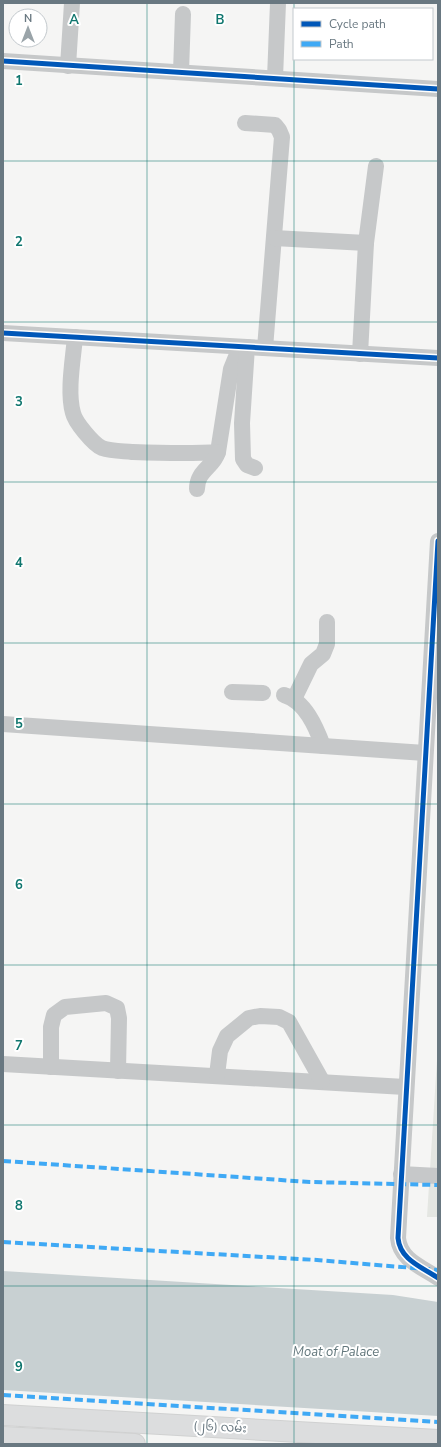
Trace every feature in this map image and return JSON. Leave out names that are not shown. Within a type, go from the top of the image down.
[{"type":"main road","name":"(၂၆) လမ်း","points":[[3,1415],[438,1440]]},
{"type":"main road","points":[[3,1437],[42,1441],[135,1444]]},
{"type":"street","points":[[68,66],[72,3]]},
{"type":"street","points":[[275,78],[278,3]]},
{"type":"street","points":[[181,72],[183,14]]},
{"type":"street","points":[[3,61],[438,89]]},
{"type":"street","points":[[245,123],[275,125],[280,130],[282,137],[265,348]]},
{"type":"street","points":[[360,354],[366,243],[376,166]]},
{"type":"street","points":[[274,238],[366,243]]},
{"type":"street","points":[[3,333],[438,358]]},
{"type":"street","points":[[75,337],[72,378],[73,414],[80,426],[100,447],[110,450],[139,452],[195,454],[218,452]]},
{"type":"street","points":[[197,488],[198,478],[215,459],[218,452],[231,369],[244,347]]},
{"type":"street","points":[[244,347],[243,459],[247,465],[255,468]]},
{"type":"street","points":[[438,541],[405,1087],[398,1245],[405,1257],[438,1278]]},
{"type":"street","points":[[323,746],[312,720],[288,697],[311,664],[323,654],[326,644],[327,622]]},
{"type":"street","points":[[232,692],[263,693]]},
{"type":"street","points":[[3,724],[425,752]]},
{"type":"street","points":[[52,1067],[51,1028],[54,1015],[65,1007],[106,1003],[118,1008],[118,1071]]},
{"type":"street","points":[[217,1075],[220,1051],[227,1036],[249,1018],[260,1016],[279,1017],[289,1022],[322,1081]]},
{"type":"street","points":[[3,1064],[322,1081],[405,1087]]},
{"type":"street","points":[[401,1174],[438,1176]]},
{"type":"shaded area","points":[[438,1044],[438,1217],[427,1217]]},
{"type":"water","name":"Moat of Palace","points":[[3,1271],[393,1295],[438,1302],[438,1416],[3,1390]]},
{"type":"marked path","points":[[3,1161],[310,1182],[438,1185]]},
{"type":"marked path","points":[[3,1242],[317,1260],[438,1270]]},
{"type":"marked path","points":[[3,1395],[438,1422]]},
{"type":"cycle path","points":[[3,61],[438,89]]},
{"type":"cycle path","points":[[3,333],[438,358]]},
{"type":"cycle path","points":[[438,541],[398,1238],[400,1246],[407,1257],[438,1278]]}]
